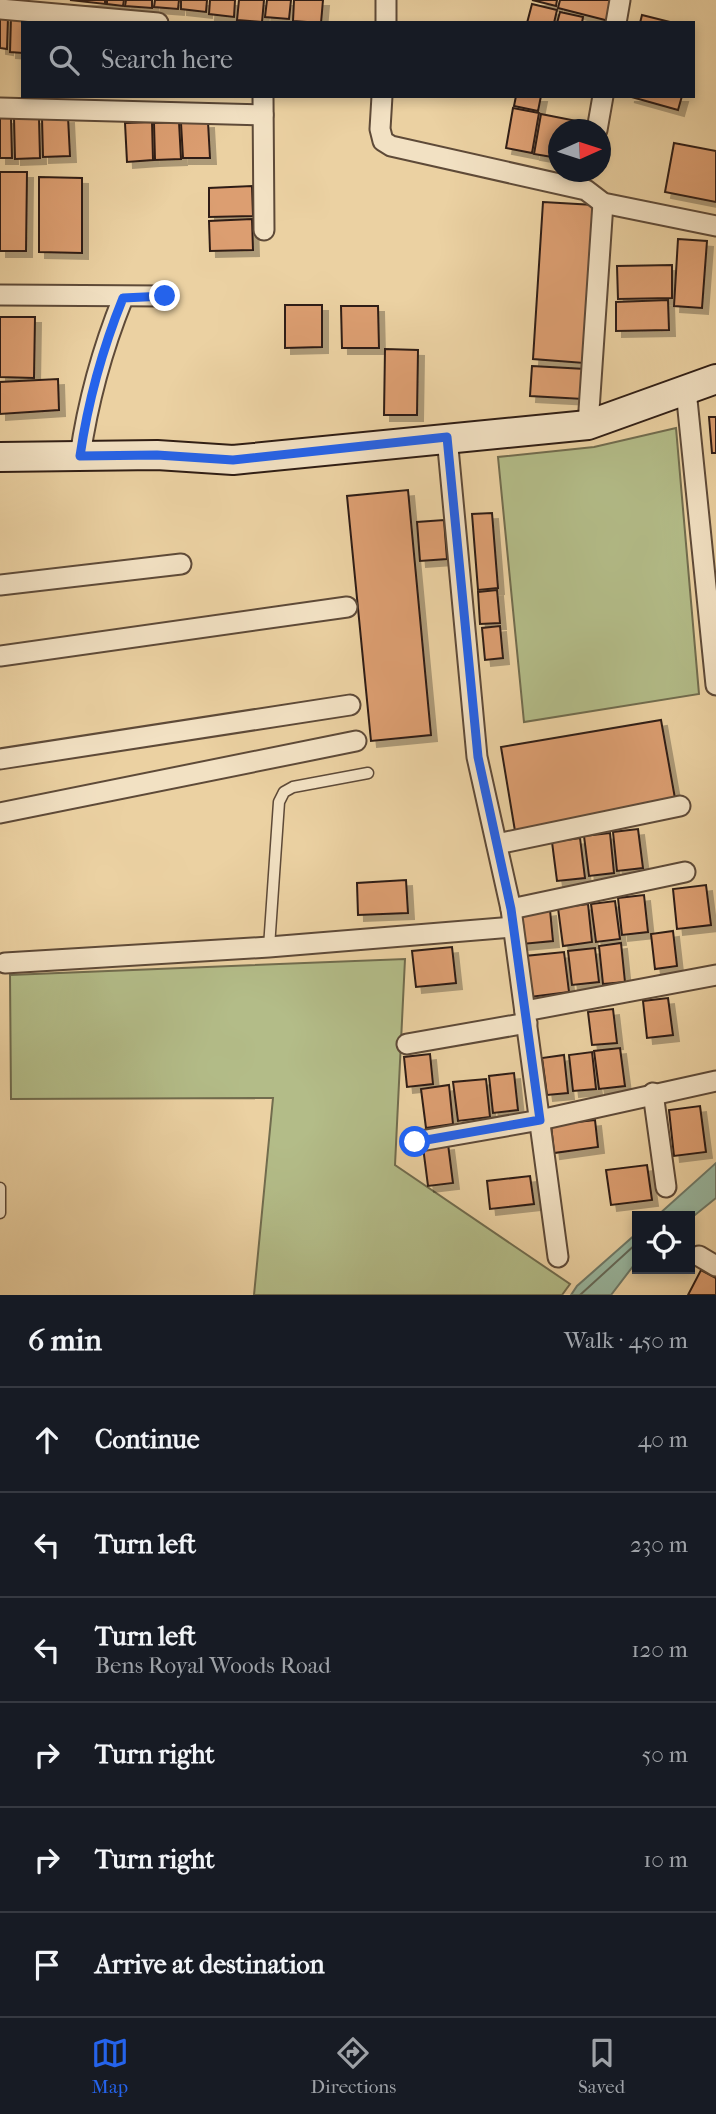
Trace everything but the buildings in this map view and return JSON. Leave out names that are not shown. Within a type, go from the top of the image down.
[{"type":"street","points":[[386,0],[386,21]]},
{"type":"street","points":[[616,21],[620,0]]},
{"type":"street","points":[[0,9],[135,21]]},
{"type":"street","points":[[382,98],[380,129],[383,141],[391,146],[548,174]]},
{"type":"street","points":[[599,119],[603,98]]},
{"type":"street","points":[[0,108],[263,105],[264,230]]},
{"type":"street","points":[[588,182],[603,203],[588,425]]},
{"type":"street","points":[[603,203],[716,226]]},
{"type":"street","points":[[0,295],[123,298],[165,296]]},
{"type":"street","points":[[80,456],[86,411],[106,340],[123,298]]},
{"type":"street","points":[[0,457],[157,455],[233,460],[588,425],[716,379]]},
{"type":"street","points":[[686,390],[708,533],[716,685]]},
{"type":"street","points":[[447,437],[478,757],[512,918],[558,1257]]},
{"type":"street","points":[[0,585],[181,564]]},
{"type":"street","points":[[0,656],[347,607]]},
{"type":"street","points":[[0,759],[350,705]]},
{"type":"street","points":[[0,813],[356,741]]},
{"type":"street","points":[[497,844],[680,806]]},
{"type":"street","points":[[5,963],[269,947],[512,918],[685,872]]},
{"type":"street","points":[[407,1044],[716,975]]},
{"type":"street","points":[[415,1142],[540,1120],[716,1081]]},
{"type":"street","points":[[653,1093],[666,1187]]},
{"type":"lane","points":[[269,947],[279,802],[284,792],[293,787],[368,774]]},
{"type":"lane","points":[[0,1188],[0,1213]]},
{"type":"shaded area","points":[[676,428],[699,694],[524,722],[498,457],[594,447]]},
{"type":"shaded area","points":[[405,959],[395,1165],[570,1284],[562,1295],[254,1295],[273,1098],[11,1099],[10,975]]},
{"type":"water","points":[[716,1163],[716,1198],[695,1215],[695,1211],[663,1211]]},
{"type":"water","points":[[632,1237],[632,1268],[611,1295],[571,1295],[577,1286]]},
{"type":"route","points":[[165,296],[123,298],[106,340],[86,411],[80,456],[157,455],[233,460],[447,437],[478,757],[511,909],[540,1120],[415,1142]]}]
